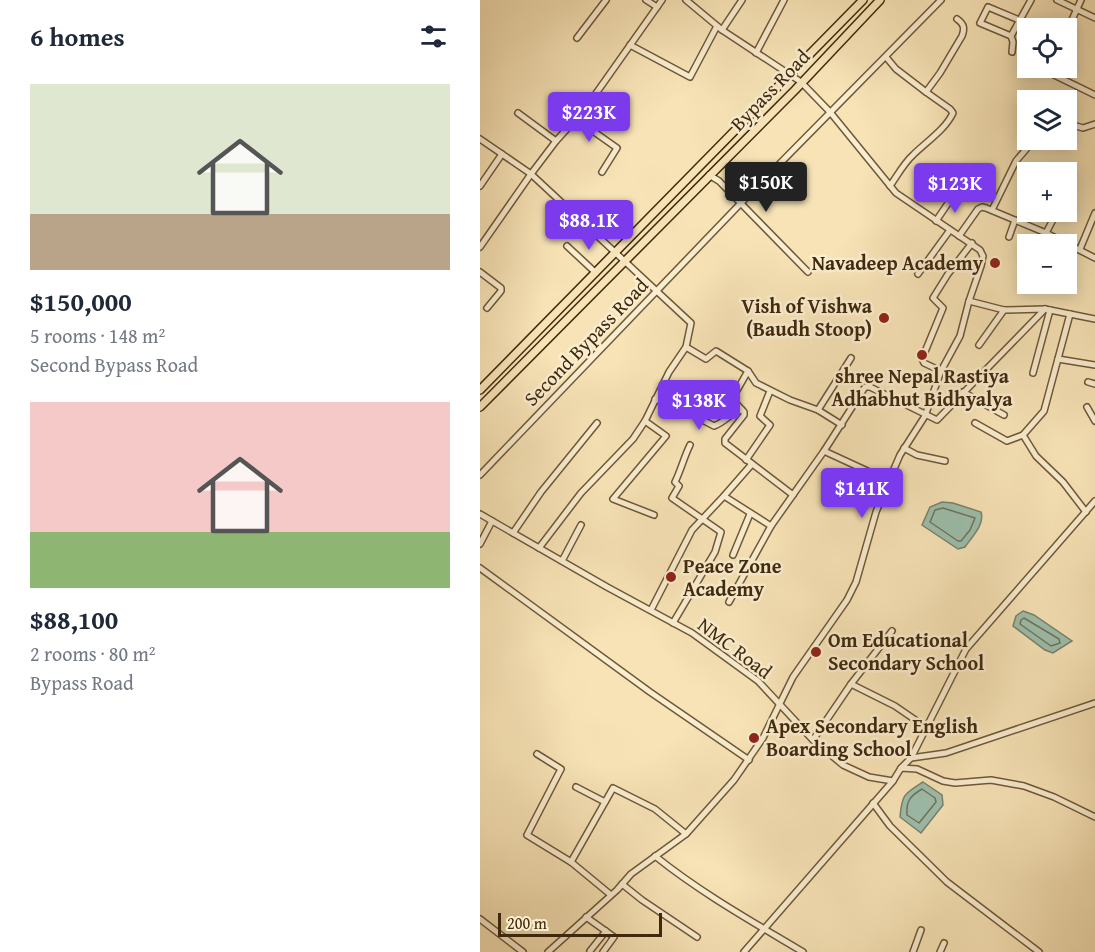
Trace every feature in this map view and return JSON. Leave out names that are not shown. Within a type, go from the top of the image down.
[{"type":"main road","name":"Bypass Road","points":[[480,390],[863,0]]},
{"type":"main road","name":"Bypass Road","points":[[480,407],[880,0]]},
{"type":"main road","points":[[856,7],[864,16]]},
{"type":"street","points":[[577,38],[606,0]]},
{"type":"street","points":[[646,0],[657,8]]},
{"type":"street","points":[[480,247],[531,174],[576,119],[662,0]]},
{"type":"street","points":[[548,952],[631,874],[686,834],[748,760],[763,738],[793,677],[847,600],[856,582],[876,512],[889,481],[904,448],[925,416],[941,371],[960,336],[983,256],[972,243],[906,201],[890,186],[830,112],[801,82],[720,28],[686,0]]},
{"type":"street","points":[[630,45],[690,77],[720,28],[742,0]]},
{"type":"street","points":[[756,53],[784,0]]},
{"type":"street","name":"Second Bypass Road","points":[[480,475],[741,203],[941,0]]},
{"type":"street","points":[[1020,18],[1031,0]]},
{"type":"street","points":[[1057,0],[1095,18]]},
{"type":"street","points":[[1073,18],[1081,0]]},
{"type":"street","points":[[1011,36],[980,23],[983,14],[988,7],[1017,19]]},
{"type":"street","points":[[926,92],[962,36],[963,25],[957,19]]},
{"type":"street","points":[[1012,52],[1011,36],[1017,24]]},
{"type":"street","points":[[886,57],[896,69],[953,113],[926,145],[909,158],[890,186]]},
{"type":"street","points":[[1060,78],[1095,95]]},
{"type":"street","points":[[518,113],[556,141]]},
{"type":"street","points":[[576,119],[617,148],[602,172]]},
{"type":"street","points":[[1077,126],[1085,128],[1095,124]]},
{"type":"street","points":[[480,139],[531,174],[617,252],[691,324],[686,347],[655,399],[645,422],[633,439],[580,493],[539,548]]},
{"type":"street","points":[[992,210],[1016,161],[1025,150]]},
{"type":"street","points":[[480,186],[502,154]]},
{"type":"street","points":[[709,175],[719,181],[808,272]]},
{"type":"street","points":[[936,221],[955,194]]},
{"type":"street","points":[[959,236],[978,209],[982,207],[1046,233],[1095,258]]},
{"type":"street","points":[[1080,249],[1095,213]]},
{"type":"street","points":[[1009,237],[1015,220]]},
{"type":"street","points":[[1046,233],[1052,222]]},
{"type":"street","points":[[918,274],[950,230]]},
{"type":"street","points":[[941,371],[924,363],[922,359],[943,308],[933,298],[972,243]]},
{"type":"street","points":[[567,246],[596,273]]},
{"type":"street","points":[[480,272],[501,288],[499,294],[487,308]]},
{"type":"street","points":[[969,301],[1004,310],[1047,309],[1095,319]]},
{"type":"street","points":[[1033,373],[1047,309]]},
{"type":"street","points":[[729,602],[771,526],[867,387],[937,420],[1047,309]]},
{"type":"street","points":[[980,345],[1004,310]]},
{"type":"street","points":[[975,423],[1007,441],[1023,435],[1044,411],[1070,314]]},
{"type":"street","points":[[686,347],[706,359],[716,351],[748,371],[756,383],[818,410],[842,425]]},
{"type":"street","points":[[818,410],[851,358]]},
{"type":"street","points":[[1058,359],[1095,364]]},
{"type":"street","points":[[748,371],[732,399],[744,415],[724,441],[793,495]]},
{"type":"street","points":[[1088,382],[1095,384]]},
{"type":"street","points":[[746,460],[770,425],[760,416],[770,391]]},
{"type":"street","points":[[963,392],[1005,415]]},
{"type":"street","points":[[655,399],[714,426],[724,423],[733,412],[742,410]]},
{"type":"street","points":[[1086,407],[1095,419]]},
{"type":"street","points":[[645,422],[666,436],[613,499],[654,515]]},
{"type":"street","points":[[513,533],[541,492],[597,423]]},
{"type":"street","points":[[1023,435],[1036,456],[1063,482],[1086,512]]},
{"type":"street","points":[[673,622],[715,552],[721,532],[672,498],[679,486],[675,482],[681,471],[681,462],[690,445]]},
{"type":"street","points":[[904,448],[917,455],[945,461]]},
{"type":"street","points":[[824,451],[889,481]]},
{"type":"street","points":[[651,610],[692,530],[752,464]]},
{"type":"street","points":[[724,496],[771,526]]},
{"type":"street","points":[[744,952],[911,758],[966,649],[1095,501]]},
{"type":"street","name":"NMC Road","points":[[480,514],[692,633],[758,681],[813,740],[843,765],[869,777],[892,781]]},
{"type":"street","points":[[733,555],[750,514]]},
{"type":"street","points":[[480,544],[492,521]]},
{"type":"street","points":[[562,561],[580,525]]},
{"type":"street","points":[[480,568],[748,760]]},
{"type":"street","points":[[813,740],[851,684],[892,631]]},
{"type":"street","points":[[851,684],[896,706],[927,729]]},
{"type":"street","points":[[911,758],[946,753],[1095,703]]},
{"type":"street","points":[[537,754],[561,770],[527,835],[571,862],[611,895]]},
{"type":"street","points":[[901,768],[917,769],[943,781],[955,783],[991,780],[1024,786],[1054,797],[1095,817]]},
{"type":"street","points":[[576,787],[605,802]]},
{"type":"street","points":[[571,862],[613,788],[655,809],[686,834]]},
{"type":"street","points":[[873,803],[891,826],[947,882],[1039,952]]},
{"type":"street","points":[[655,856],[676,873],[763,930],[803,952]]},
{"type":"street","points":[[622,884],[696,937]]},
{"type":"street","points":[[586,917],[614,937],[603,952]]},
{"type":"street","points":[[480,919],[524,952]]},
{"type":"street","points":[[913,952],[921,930]]},
{"type":"street","points":[[590,951],[606,931]]},
{"type":"street","points":[[940,952],[944,944]]},
{"type":"water","points":[[942,502],[981,512],[980,526],[965,547],[958,549],[922,525],[930,507]]},
{"type":"water","points":[[1023,611],[1034,615],[1072,641],[1053,653],[1045,650],[1013,626],[1016,616]]},
{"type":"water","points":[[923,782],[942,795],[943,805],[921,833],[900,817],[905,795]]},
{"type":"place","name":"Navadeep Academy","points":[[995,263]]},
{"type":"place","name":"Vish of Vishwa (Baudh Stoop)","points":[[884,318]]},
{"type":"place","name":"shree Nepal Rastiya Adhabhut Bidhyalya","points":[[922,355]]},
{"type":"place","name":"Peace Zone Academy","points":[[671,577]]},
{"type":"place","name":"Om Educational Secondary School","points":[[816,652]]},
{"type":"place","name":"Apex Secondary English Boarding School","points":[[754,738]]}]
